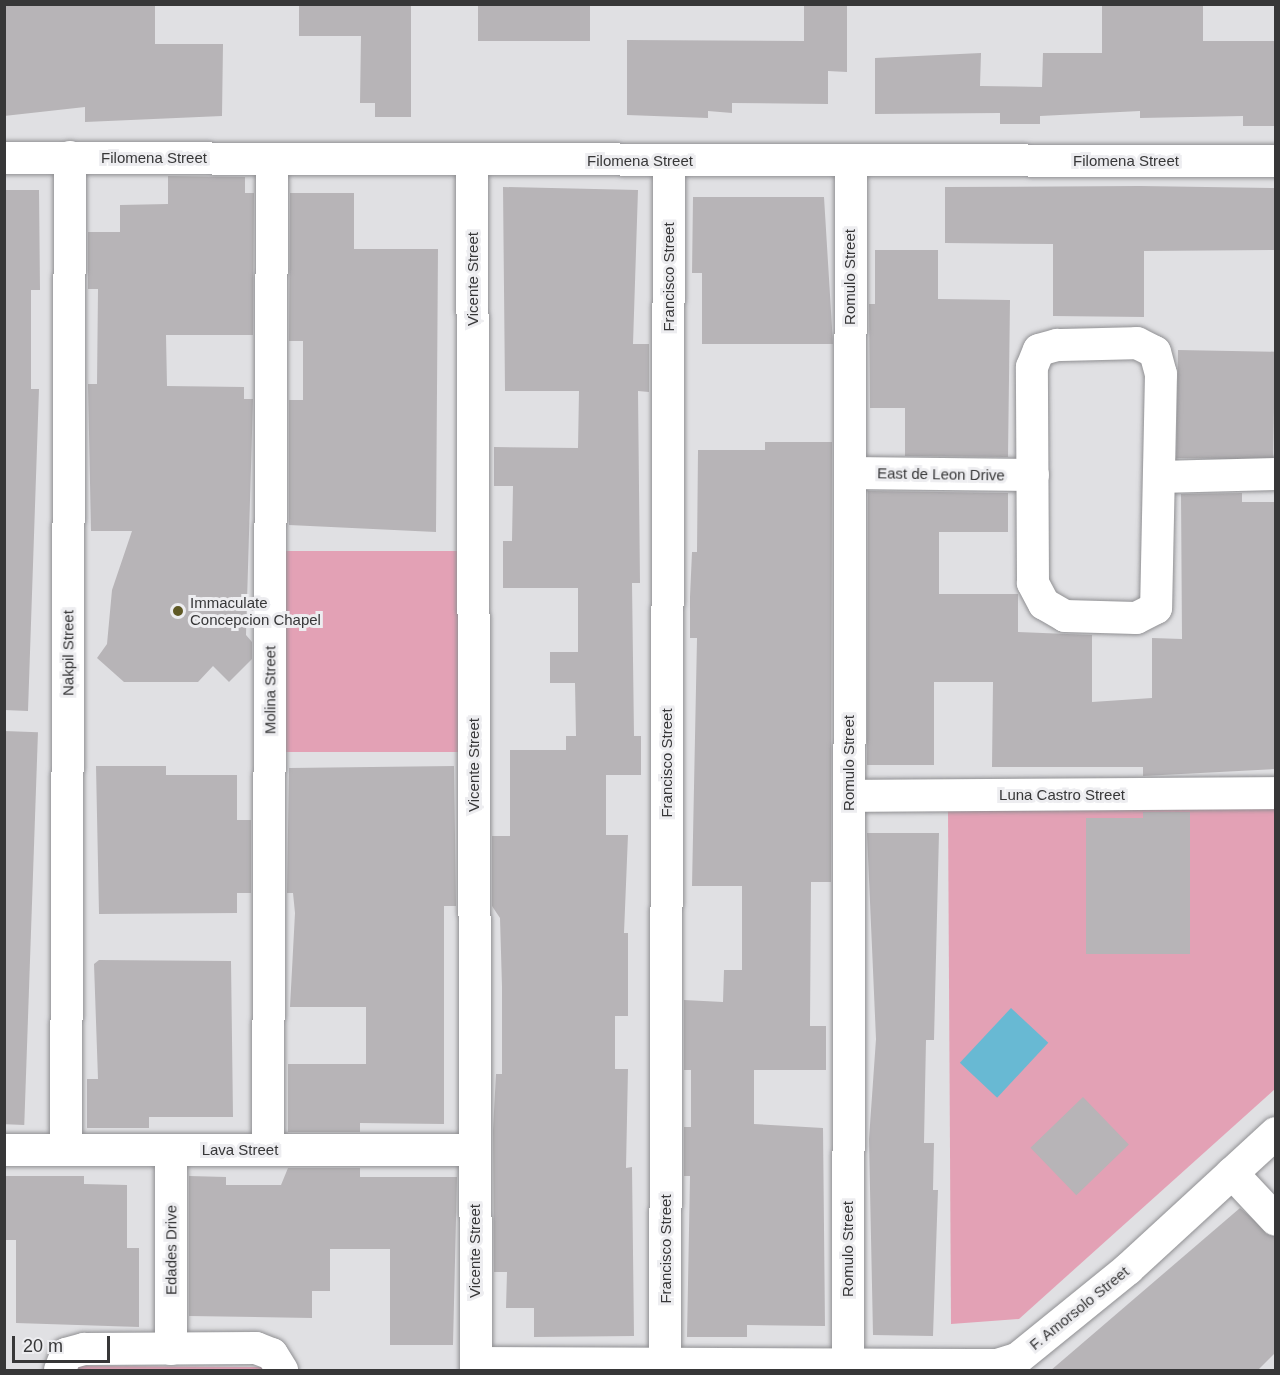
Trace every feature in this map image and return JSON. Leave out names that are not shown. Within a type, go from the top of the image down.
[{"type":"street","name":"Nakpil Street","points":[[66,1150],[69,157]]},
{"type":"street","name":"Filomena Street","points":[[4,158],[851,162],[1275,160]]},
{"type":"street","name":"Molina Street","points":[[268,1150],[272,159]]},
{"type":"street","name":"Vicente Street","points":[[472,160],[476,1367]]},
{"type":"street","name":"Francisco Street","points":[[665,1364],[669,161]]},
{"type":"street","name":"Romulo Street","points":[[848,1364],[851,162]]},
{"type":"street","points":[[1137,343],[1155,352],[1161,374],[1159,477],[1161,586],[1156,608],[1136,618],[1065,616],[1044,604],[1033,583],[1032,367],[1039,350],[1137,343]]},
{"type":"street","name":"East de Leon Drive","points":[[850,473],[1033,475]]},
{"type":"street","points":[[1159,477],[1275,474]]},
{"type":"street","name":"Luna Castro Street","points":[[849,796],[1275,793]]},
{"type":"street","name":"F. Amorsolo Street","points":[[476,1367],[665,1364],[976,1367],[1017,1359],[1128,1269],[1275,1133]]},
{"type":"street","name":"Lava Street","points":[[4,1150],[475,1150]]},
{"type":"street","name":"Edades Drive","points":[[171,1150],[171,1349]]},
{"type":"street","points":[[1232,1173],[1275,1220]]},
{"type":"street","points":[[60,1371],[66,1354],[84,1349],[256,1348],[272,1354],[282,1371]]},
{"type":"shaded area","points":[[285,551],[459,551],[459,752],[285,752]]},
{"type":"shaded area","points":[[1276,808],[1275,1089],[1019,1319],[951,1324],[948,811]]},
{"type":"shaded area","points":[[77,1366],[271,1367],[271,1370],[77,1370]]},
{"type":"water","points":[[1011,1008],[1048,1043],[997,1098],[960,1063]]},
{"type":"building","points":[[4,4],[155,4],[155,44],[223,44],[222,116],[85,122],[85,107],[4,116]]},
{"type":"building","points":[[299,4],[411,4],[411,117],[375,117],[375,103],[360,103],[361,36],[299,36]]},
{"type":"building","points":[[478,4],[590,4],[590,41],[478,41]]},
{"type":"building","points":[[804,4],[847,4],[847,72],[828,71],[828,104],[732,103],[732,113],[708,111],[708,118],[627,115],[627,40],[804,41]]},
{"type":"building","points":[[1102,4],[1203,4],[1203,41],[1275,41],[1275,126],[1243,126],[1243,116],[1140,118],[1140,111],[1040,116],[1040,124],[1000,124],[1000,113],[875,114],[875,58],[981,53],[980,86],[1042,87],[1043,53],[1102,53]]},
{"type":"building","points":[[168,176],[245,177],[245,193],[254,193],[253,335],[166,335],[167,386],[244,387],[244,399],[253,399],[246,635],[252,642],[252,659],[229,682],[213,666],[198,682],[124,682],[97,658],[107,644],[112,590],[132,531],[91,531],[88,384],[97,384],[98,289],[88,289],[88,232],[120,232],[120,205],[168,204]]},
{"type":"building","points":[[503,187],[638,190],[633,344],[649,344],[649,392],[638,391],[640,583],[632,583],[634,736],[641,736],[641,775],[606,775],[606,835],[628,835],[624,933],[628,933],[628,1016],[615,1016],[615,1069],[628,1069],[626,1168],[632,1167],[634,1336],[534,1337],[534,1308],[506,1308],[507,1272],[494,1272],[493,1130],[496,1074],[502,1074],[502,987],[500,918],[492,906],[492,836],[510,836],[510,750],[566,750],[566,736],[576,736],[575,683],[550,683],[550,652],[578,652],[578,588],[503,588],[503,541],[512,541],[513,486],[494,486],[494,447],[578,448],[579,391],[505,391]]},
{"type":"building","points":[[945,187],[1275,188],[1275,250],[1144,251],[1144,317],[1053,316],[1053,244],[945,243]]},
{"type":"building","points":[[4,190],[39,190],[40,290],[31,290],[31,389],[39,389],[28,711],[4,710]]},
{"type":"building","points":[[290,193],[354,193],[354,249],[438,249],[436,532],[289,525],[289,400],[303,400],[303,341],[289,341]]},
{"type":"building","points":[[693,197],[824,197],[833,344],[702,344],[702,273],[692,273]]},
{"type":"building","points":[[875,250],[938,250],[938,299],[1010,300],[1008,457],[905,456],[905,408],[870,408],[869,304],[875,304]]},
{"type":"building","points":[[1178,350],[1275,352],[1273,460],[1176,458]]},
{"type":"building","points":[[765,442],[832,442],[831,882],[811,882],[810,1026],[826,1026],[826,1070],[754,1070],[754,1124],[823,1128],[825,1326],[747,1325],[747,1337],[687,1337],[690,1176],[684,1176],[684,1127],[691,1127],[691,1070],[684,1070],[684,1000],[723,1002],[724,970],[742,970],[742,886],[692,886],[697,638],[690,638],[690,597],[692,552],[697,552],[698,450],[765,450]]},
{"type":"building","points":[[868,491],[1008,493],[1008,532],[939,532],[939,594],[1018,594],[1018,632],[1092,635],[1092,702],[1152,698],[1152,638],[1182,639],[1181,494],[1242,493],[1242,502],[1275,502],[1275,769],[1143,776],[1143,767],[992,767],[993,682],[934,682],[934,765],[867,765]]},
{"type":"building","points":[[4,731],[38,732],[24,1125],[4,1124]]},
{"type":"building","points":[[96,766],[166,766],[166,775],[237,775],[237,820],[251,820],[251,893],[237,893],[237,913],[99,914]]},
{"type":"building","points":[[454,766],[456,906],[444,906],[444,1124],[360,1123],[360,1132],[288,1132],[288,1064],[366,1064],[366,1007],[290,1007],[295,913],[293,893],[287,893],[289,768]]},
{"type":"building","points":[[1143,812],[1190,812],[1190,954],[1086,954],[1086,818],[1143,818]]},
{"type":"building","points":[[867,833],[939,833],[934,1040],[926,1040],[924,1143],[934,1143],[933,1190],[938,1190],[933,1336],[873,1335],[869,1139],[876,1039]]},
{"type":"building","points":[[99,960],[231,961],[233,1117],[149,1117],[149,1128],[87,1128],[87,1079],[98,1079],[94,964]]},
{"type":"building","points":[[1083,1097],[1129,1144],[1076,1195],[1030,1148]]},
{"type":"building","points":[[288,1168],[360,1168],[360,1177],[457,1177],[453,1345],[390,1345],[390,1249],[330,1249],[330,1291],[312,1291],[312,1318],[189,1316],[189,1176],[226,1177],[226,1185],[281,1185]]},
{"type":"building","points":[[4,1176],[84,1176],[84,1184],[127,1185],[127,1248],[139,1248],[139,1327],[16,1323],[16,1240],[4,1240]]},
{"type":"building","points":[[1240,1208],[1275,1237],[1275,1353],[1257,1371],[1050,1371]]},
{"type":"place","name":"Immaculate Concepcion Chapel","points":[[178,611]]}]
